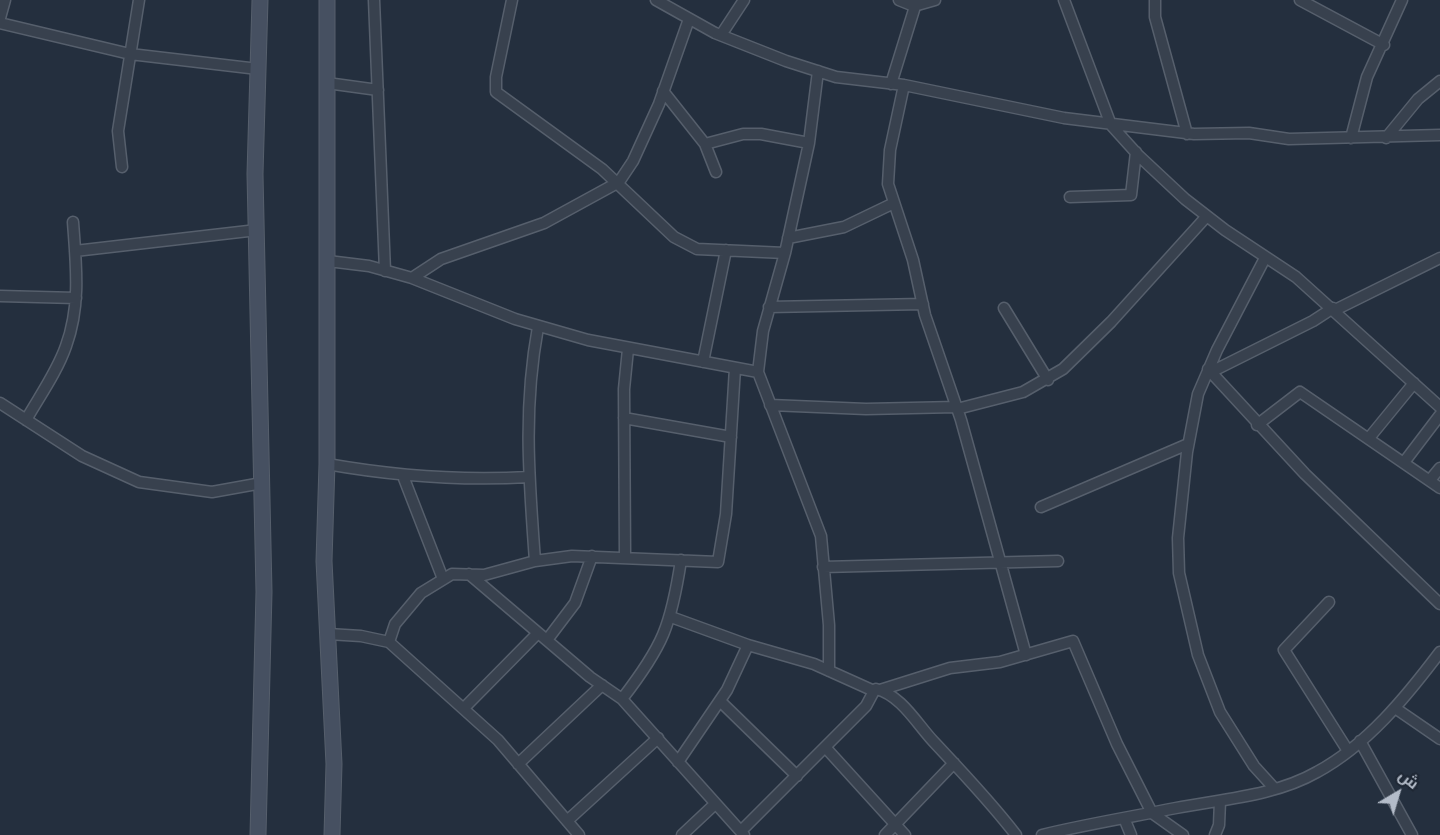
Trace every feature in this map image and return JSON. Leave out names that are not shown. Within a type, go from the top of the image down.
[{"type":"main road","points":[[258,835],[264,592],[256,230],[260,0]]},
{"type":"main road","points":[[327,0],[327,464],[324,561],[334,764],[332,835]]},
{"type":"street","points":[[0,18],[5,0]]},
{"type":"street","points":[[122,167],[118,131],[139,0]]},
{"type":"street","points":[[374,0],[385,271]]},
{"type":"street","points":[[512,0],[496,77],[496,92],[531,119],[574,147],[619,183],[674,237],[697,249],[785,253]]},
{"type":"street","points":[[656,0],[721,35],[836,77],[904,85],[975,102],[1111,125],[1187,134],[1249,133],[1289,139],[1440,135]]},
{"type":"street","points":[[721,35],[744,0]]},
{"type":"street","points":[[899,0],[916,3],[935,0]]},
{"type":"street","points":[[1064,0],[1111,125],[1136,152],[1207,216],[1265,258],[1296,277],[1440,407]]},
{"type":"street","points":[[1155,0],[1155,17],[1187,134]]},
{"type":"street","points":[[1300,0],[1384,45]]},
{"type":"street","points":[[1351,138],[1367,77],[1384,45],[1402,0]]},
{"type":"street","points":[[891,84],[916,3]]},
{"type":"street","points":[[412,278],[441,259],[544,223],[619,183],[633,161],[663,91],[689,19]]},
{"type":"street","points":[[0,23],[130,54],[258,69]]},
{"type":"street","points":[[818,71],[809,143],[785,253],[769,307],[758,372],[821,536],[829,625],[829,671]]},
{"type":"street","points":[[1386,138],[1418,99],[1440,81]]},
{"type":"street","points":[[327,83],[378,90]]},
{"type":"street","points":[[904,85],[891,150],[888,184],[913,260],[923,303],[956,408],[1026,655]]},
{"type":"street","points":[[663,91],[705,144],[716,172]]},
{"type":"street","points":[[705,144],[743,134],[761,134],[809,143]]},
{"type":"street","points":[[1070,196],[1131,195],[1136,152]]},
{"type":"street","points":[[788,238],[844,227],[894,203]]},
{"type":"street","points":[[770,405],[866,409],[956,408],[1006,399],[1048,380],[1086,348],[1207,216]]},
{"type":"street","points":[[27,420],[66,348],[76,298],[73,222]]},
{"type":"street","points":[[75,251],[256,230]]},
{"type":"street","points":[[703,362],[726,250]]},
{"type":"street","points":[[1265,258],[1198,394],[1188,444],[1178,538],[1179,573],[1198,655],[1220,712],[1254,766],[1274,788]]},
{"type":"street","points":[[1210,370],[1440,258]]},
{"type":"street","points":[[328,261],[412,278],[538,327],[628,349],[758,372]]},
{"type":"street","points":[[0,296],[76,298]]},
{"type":"street","points":[[769,307],[923,303]]},
{"type":"street","points":[[1004,308],[1048,380]]},
{"type":"street","points":[[535,561],[529,477],[529,408],[538,327]]},
{"type":"street","points":[[625,557],[624,417],[628,349]]},
{"type":"street","points":[[389,642],[395,624],[421,593],[452,574],[484,575],[535,561],[572,556],[718,562],[726,514],[735,368]]},
{"type":"street","points":[[1210,370],[1257,425],[1331,501],[1440,603]]},
{"type":"street","points":[[1369,438],[1414,383]]},
{"type":"street","points":[[1257,425],[1300,392],[1404,461],[1440,488]]},
{"type":"street","points":[[0,403],[82,456],[139,482],[212,492],[262,483]]},
{"type":"street","points":[[1404,461],[1440,415]]},
{"type":"street","points":[[624,417],[730,437]]},
{"type":"street","points":[[1041,507],[1188,444]]},
{"type":"street","points":[[327,464],[403,476],[478,480],[529,477]]},
{"type":"street","points":[[1430,480],[1440,468]]},
{"type":"street","points":[[403,476],[443,579]]},
{"type":"street","points":[[464,708],[542,637],[575,603],[592,556]]},
{"type":"street","points":[[622,699],[653,656],[671,618],[681,560]]},
{"type":"street","points":[[824,567],[1058,561]]},
{"type":"street","points":[[469,574],[542,637],[622,699],[742,833],[866,706],[875,689]]},
{"type":"street","points":[[1329,602],[1284,650],[1348,751]]},
{"type":"street","points":[[671,618],[829,671],[875,689],[906,709],[988,799],[1016,835]]},
{"type":"street","points":[[328,634],[361,636],[389,642],[464,708],[518,764],[579,835]]},
{"type":"street","points":[[875,689],[950,668],[1000,662],[1073,641],[1117,744],[1152,813],[1183,835]]},
{"type":"street","points":[[678,762],[720,701],[747,645]]},
{"type":"street","points":[[1042,835],[1220,801],[1274,788],[1316,773],[1348,751],[1395,708],[1440,652]]},
{"type":"street","points":[[518,764],[602,685]]},
{"type":"street","points":[[720,701],[797,776]]},
{"type":"street","points":[[1395,708],[1440,739]]},
{"type":"street","points":[[567,821],[658,738]]},
{"type":"street","points":[[1360,741],[1412,835]]},
{"type":"street","points":[[825,747],[905,835]]},
{"type":"street","points":[[885,835],[954,763]]},
{"type":"street","points":[[1215,835],[1219,825],[1220,801]]},
{"type":"street","points":[[681,835],[715,804]]},
{"type":"street","points":[[1124,818],[1131,835]]}]
